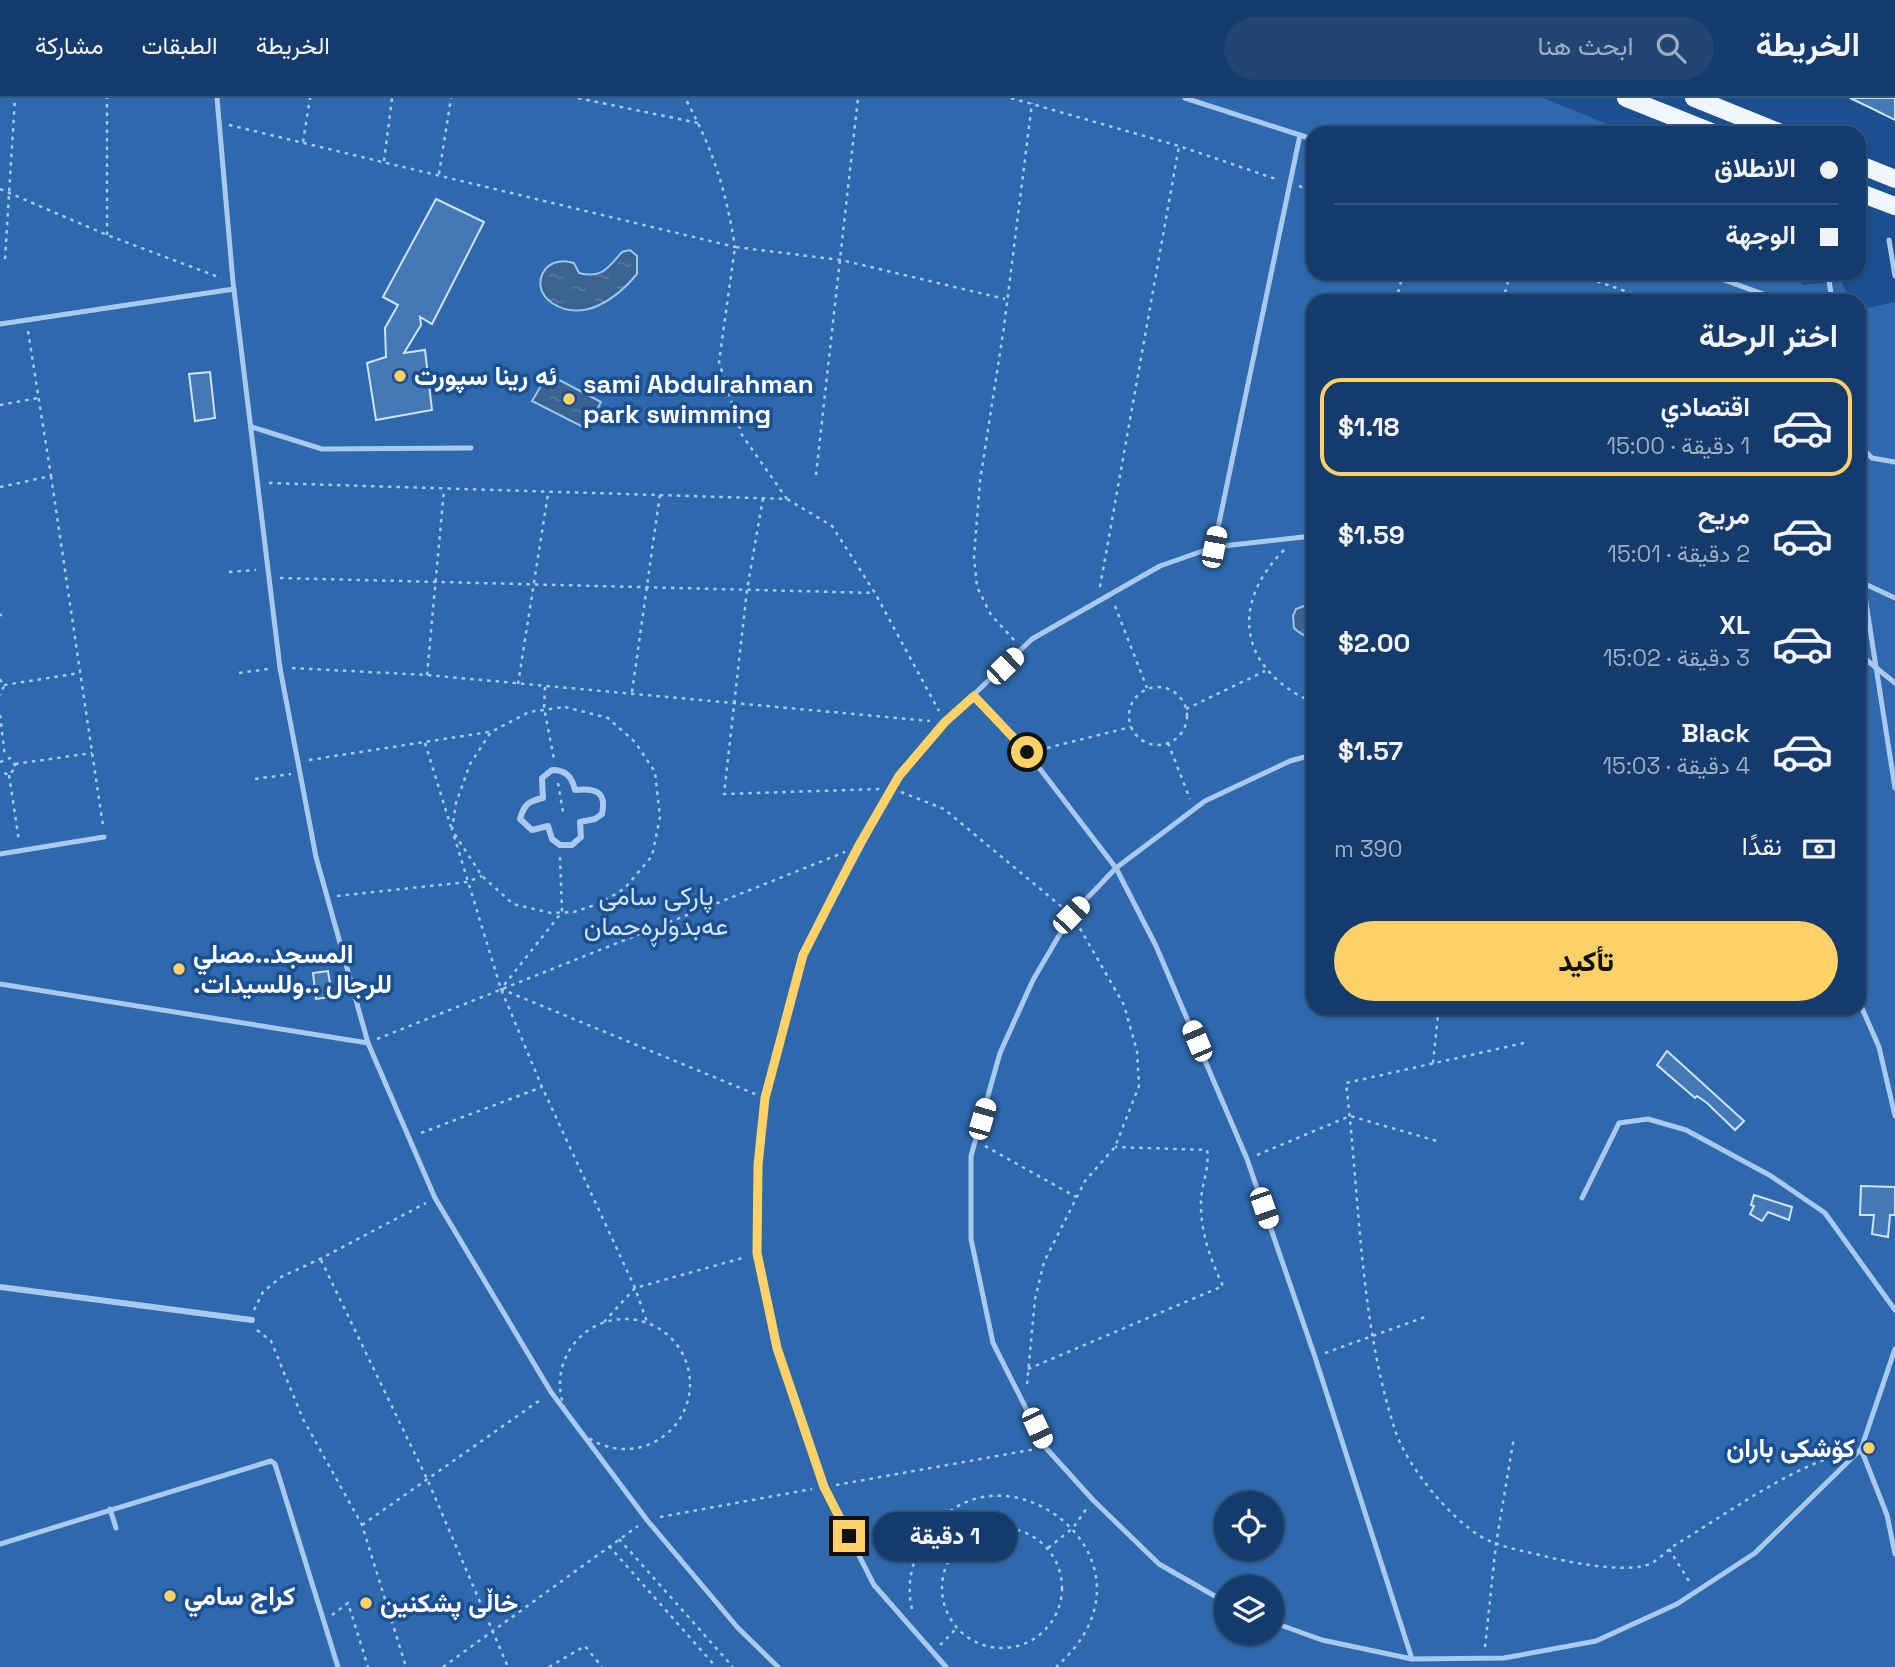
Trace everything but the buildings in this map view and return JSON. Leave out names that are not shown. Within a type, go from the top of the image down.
[{"type":"main road","points":[[1626,98],[1696,126]]},
{"type":"main road","points":[[1694,98],[1764,126]]},
{"type":"main road","points":[[1866,167],[1895,179]]},
{"type":"main road","points":[[1866,195],[1895,206]]},
{"type":"street","points":[[556,770],[573,780],[575,790],[593,788],[600,793],[605,803],[602,814],[594,820],[580,822],[581,837],[572,845],[559,845],[552,839],[548,826],[531,831],[520,819],[523,808],[529,801],[543,798],[542,779],[556,770]]},
{"type":"street","points":[[0,1287],[252,1320]]},
{"type":"lane","points":[[217,98],[233,285],[271,577],[280,668],[316,858],[368,1043],[411,1137],[435,1198],[551,1392],[647,1520],[738,1628],[778,1667]]},
{"type":"lane","points":[[1185,98],[1306,137]]},
{"type":"lane","points":[[1214,547],[1300,135]]},
{"type":"lane","points":[[1889,240],[1895,276]]},
{"type":"lane","points":[[1724,280],[1763,294]]},
{"type":"lane","points":[[0,324],[233,285]]},
{"type":"lane","points":[[252,428],[322,449],[471,448]]},
{"type":"lane","points":[[1866,452],[1872,458],[1895,462]]},
{"type":"lane","points":[[946,1667],[874,1585],[824,1487],[777,1348],[757,1253],[758,1165],[765,1098],[803,955],[858,847],[894,789],[899,776],[945,722],[1032,639],[1160,566],[1214,547],[1306,538]]},
{"type":"lane","points":[[1866,584],[1895,598]]},
{"type":"lane","points":[[1866,600],[1895,788]]},
{"type":"lane","points":[[1866,659],[1895,683]]},
{"type":"lane","points":[[974,696],[1027,752],[1116,868],[1156,946],[1247,1159],[1315,1357],[1412,1659]]},
{"type":"lane","points":[[1214,1596],[1159,1564],[1093,1500],[1046,1448],[993,1343],[971,1239],[971,1156],[1000,1053],[1033,980],[1071,915],[1116,868],[1194,808],[1290,761],[1306,757]]},
{"type":"lane","points":[[0,853],[100,838]]},
{"type":"lane","points":[[0,984],[368,1043]]},
{"type":"lane","points":[[1865,1015],[1880,1046],[1895,1116]]},
{"type":"lane","points":[[1582,1198],[1619,1123],[1648,1119],[1686,1130],[1771,1176],[1825,1213],[1895,1310]]},
{"type":"lane","points":[[1284,1626],[1322,1640],[1412,1659],[1504,1658],[1596,1641],[1677,1604],[1755,1553],[1861,1449],[1895,1349]]},
{"type":"lane","points":[[1861,1449],[1887,1515],[1895,1554]]},
{"type":"lane","points":[[0,1544],[266,1460],[275,1464],[338,1667]]},
{"type":"lane","points":[[110,1509],[116,1528]]},
{"type":"path","points":[[5,259],[15,98]]},
{"type":"path","points":[[107,98],[107,235]]},
{"type":"path","points":[[303,142],[310,98]]},
{"type":"path","points":[[384,161],[393,98]]},
{"type":"path","points":[[439,175],[452,98]]},
{"type":"path","points":[[578,98],[699,122]]},
{"type":"path","points":[[685,98],[718,164],[727,195],[735,247],[719,362],[741,435],[787,499],[832,526],[875,593],[945,722]]},
{"type":"path","points":[[816,475],[858,98]]},
{"type":"path","points":[[1011,98],[1179,146],[1306,189]]},
{"type":"path","points":[[1022,649],[991,615],[977,587],[974,557],[980,481],[1032,103]]},
{"type":"path","points":[[220,123],[735,247],[841,260],[1007,299]]},
{"type":"path","points":[[1097,600],[1179,146]]},
{"type":"path","points":[[0,190],[233,285]]},
{"type":"path","points":[[1593,280],[1633,294]]},
{"type":"path","points":[[27,320],[104,825],[100,838]]},
{"type":"path","points":[[0,405],[38,398]]},
{"type":"path","points":[[0,487],[51,476]]},
{"type":"path","points":[[259,483],[548,494],[787,499]]},
{"type":"path","points":[[426,675],[444,490]]},
{"type":"path","points":[[518,684],[548,494]]},
{"type":"path","points":[[632,692],[660,495]]},
{"type":"path","points":[[763,499],[747,590],[724,794],[894,789],[944,810],[1071,915],[1125,1004],[1138,1051],[1139,1086],[1115,1147],[1096,1167],[1076,1196],[1044,1262],[1035,1299],[1028,1369],[1028,1408]]},
{"type":"path","points":[[1306,539],[1284,550],[1265,569],[1253,593],[1249,620],[1253,646],[1266,670],[1287,690],[1306,699]]},
{"type":"path","points":[[229,572],[270,569]]},
{"type":"path","points":[[271,577],[875,593]]},
{"type":"path","points":[[1110,593],[1148,689]]},
{"type":"path","points":[[239,673],[280,668],[426,675],[945,722]]},
{"type":"path","points":[[1186,709],[1266,670]]},
{"type":"path","points":[[4,685],[81,673]]},
{"type":"path","points":[[0,679],[4,685]]},
{"type":"path","points":[[0,695],[4,685]]},
{"type":"path","points":[[545,687],[544,708],[563,812]]},
{"type":"path","points":[[1157,687],[1175,693],[1186,709],[1185,726],[1175,739],[1168,743],[1150,744],[1135,735],[1130,727],[1130,708],[1140,693],[1148,689],[1157,687]]},
{"type":"path","points":[[299,762],[491,732],[530,712],[544,708],[565,707],[608,718],[635,742],[655,772],[661,811],[652,856],[625,888],[601,904],[574,912],[551,913],[513,904],[482,876],[452,830],[456,803],[470,764],[491,732]]},
{"type":"path","points":[[0,715],[5,758]]},
{"type":"path","points":[[1027,752],[1130,727]]},
{"type":"path","points":[[425,743],[501,989],[542,1087],[635,1288],[647,1322]]},
{"type":"path","points":[[1168,743],[1194,808]]},
{"type":"path","points":[[5,758],[15,764],[93,753]]},
{"type":"path","points":[[0,762],[5,758]]},
{"type":"path","points":[[9,775],[14,772],[15,764]]},
{"type":"path","points":[[0,771],[9,775]]},
{"type":"path","points":[[255,779],[301,772]]},
{"type":"path","points":[[9,775],[20,850]]},
{"type":"path","points":[[501,989],[562,912],[559,845]]},
{"type":"path","points":[[368,1043],[858,847]]},
{"type":"path","points":[[328,897],[467,882],[482,876]]},
{"type":"path","points":[[501,989],[765,1098]]},
{"type":"path","points":[[1433,1063],[1438,1015]]},
{"type":"path","points":[[1524,1042],[1346,1083],[1372,1336],[1395,1431],[1406,1455],[1459,1520],[1496,1544],[1556,1559],[1609,1567],[1650,1564],[1669,1549],[1798,1473],[1834,1457],[1861,1449]]},
{"type":"path","points":[[411,1137],[542,1087]]},
{"type":"path","points":[[1247,1159],[1350,1116],[1437,1141]]},
{"type":"path","points":[[976,1142],[1076,1196]]},
{"type":"path","points":[[1028,1369],[1223,1286],[1206,1246],[1202,1219],[1201,1199],[1207,1150],[1115,1147]]},
{"type":"path","points":[[405,1667],[362,1525],[303,1419],[271,1341],[259,1334],[252,1320],[263,1292],[281,1276],[320,1259],[435,1198]]},
{"type":"path","points":[[604,1322],[635,1288],[757,1253]]},
{"type":"path","points":[[320,1259],[428,1481],[508,1667]]},
{"type":"path","points":[[1315,1357],[1428,1316]]},
{"type":"path","points":[[362,1525],[551,1392],[569,1350],[584,1333],[604,1322],[625,1318],[647,1322],[666,1332],[674,1341],[689,1370],[690,1392],[684,1413],[670,1431],[652,1444],[631,1449],[609,1447],[589,1438],[572,1423],[560,1389],[561,1371]]},
{"type":"path","points":[[1484,1657],[1496,1544],[1514,1437]]},
{"type":"path","points":[[443,1667],[647,1520],[1046,1448]]},
{"type":"path","points":[[912,1611],[910,1584],[919,1548],[935,1526],[957,1509],[991,1497],[1027,1500],[1052,1511],[1073,1528],[1092,1563],[1095,1601],[1083,1638],[1056,1667]]},
{"type":"path","points":[[1047,1549],[1073,1528],[1093,1500]]},
{"type":"path","points":[[1006,1528],[1029,1534],[1047,1549],[1060,1572],[1061,1599],[1051,1624],[1041,1633],[1018,1646],[992,1648],[967,1638],[957,1629],[945,1608],[942,1585],[948,1562],[962,1543],[982,1531],[1006,1528]]},
{"type":"path","points":[[619,1539],[733,1667]]},
{"type":"path","points":[[609,1546],[716,1667]]},
{"type":"path","points":[[1669,1549],[1695,1591]]},
{"type":"path","points":[[323,1621],[348,1603],[368,1667]]},
{"type":"path","points":[[932,1652],[957,1629]]},
{"type":"path","points":[[549,1667],[585,1646],[602,1667]]},
{"type":"green space","name":"پارکی سامی عەبدولڕەحمان","points":[[0,98],[1543,98],[1612,126],[1306,126],[1306,280],[1801,280],[1802,285],[1841,281],[1847,294],[1306,294],[1306,1015],[1866,1015],[1866,308],[1895,302],[1895,1667],[0,1667]]},
{"type":"water","points":[[630,250],[637,256],[637,274],[620,291],[599,305],[576,311],[564,309],[552,303],[541,289],[543,273],[555,263],[574,263],[579,273],[599,273],[622,252]]},
{"type":"water","points":[[548,374],[601,402],[587,429],[532,401]]},
{"type":"water","points":[[1306,605],[1306,636],[1294,628],[1293,616],[1296,609]]},
{"type":"place","name":"ئه رينا سپورت","points":[[400,376]]},
{"type":"place","name":"sami Abdulrahman park swimming","points":[[569,399]]},
{"type":"place","name":"المسجد..مصلي .للرجال ..وللسيدات","points":[[179,969]]},
{"type":"place","name":"کۆشکی باران","points":[[1869,1448]]},
{"type":"place","name":"کراج سامي","points":[[170,1596]]},
{"type":"place","name":"خاڵی پشکنین","points":[[366,1603]]},
{"type":"route","points":[[849,1536],[824,1487],[777,1348],[757,1253],[758,1165],[765,1098],[803,955],[858,847],[894,789],[899,776],[945,722],[974,696],[1027,752]]}]
